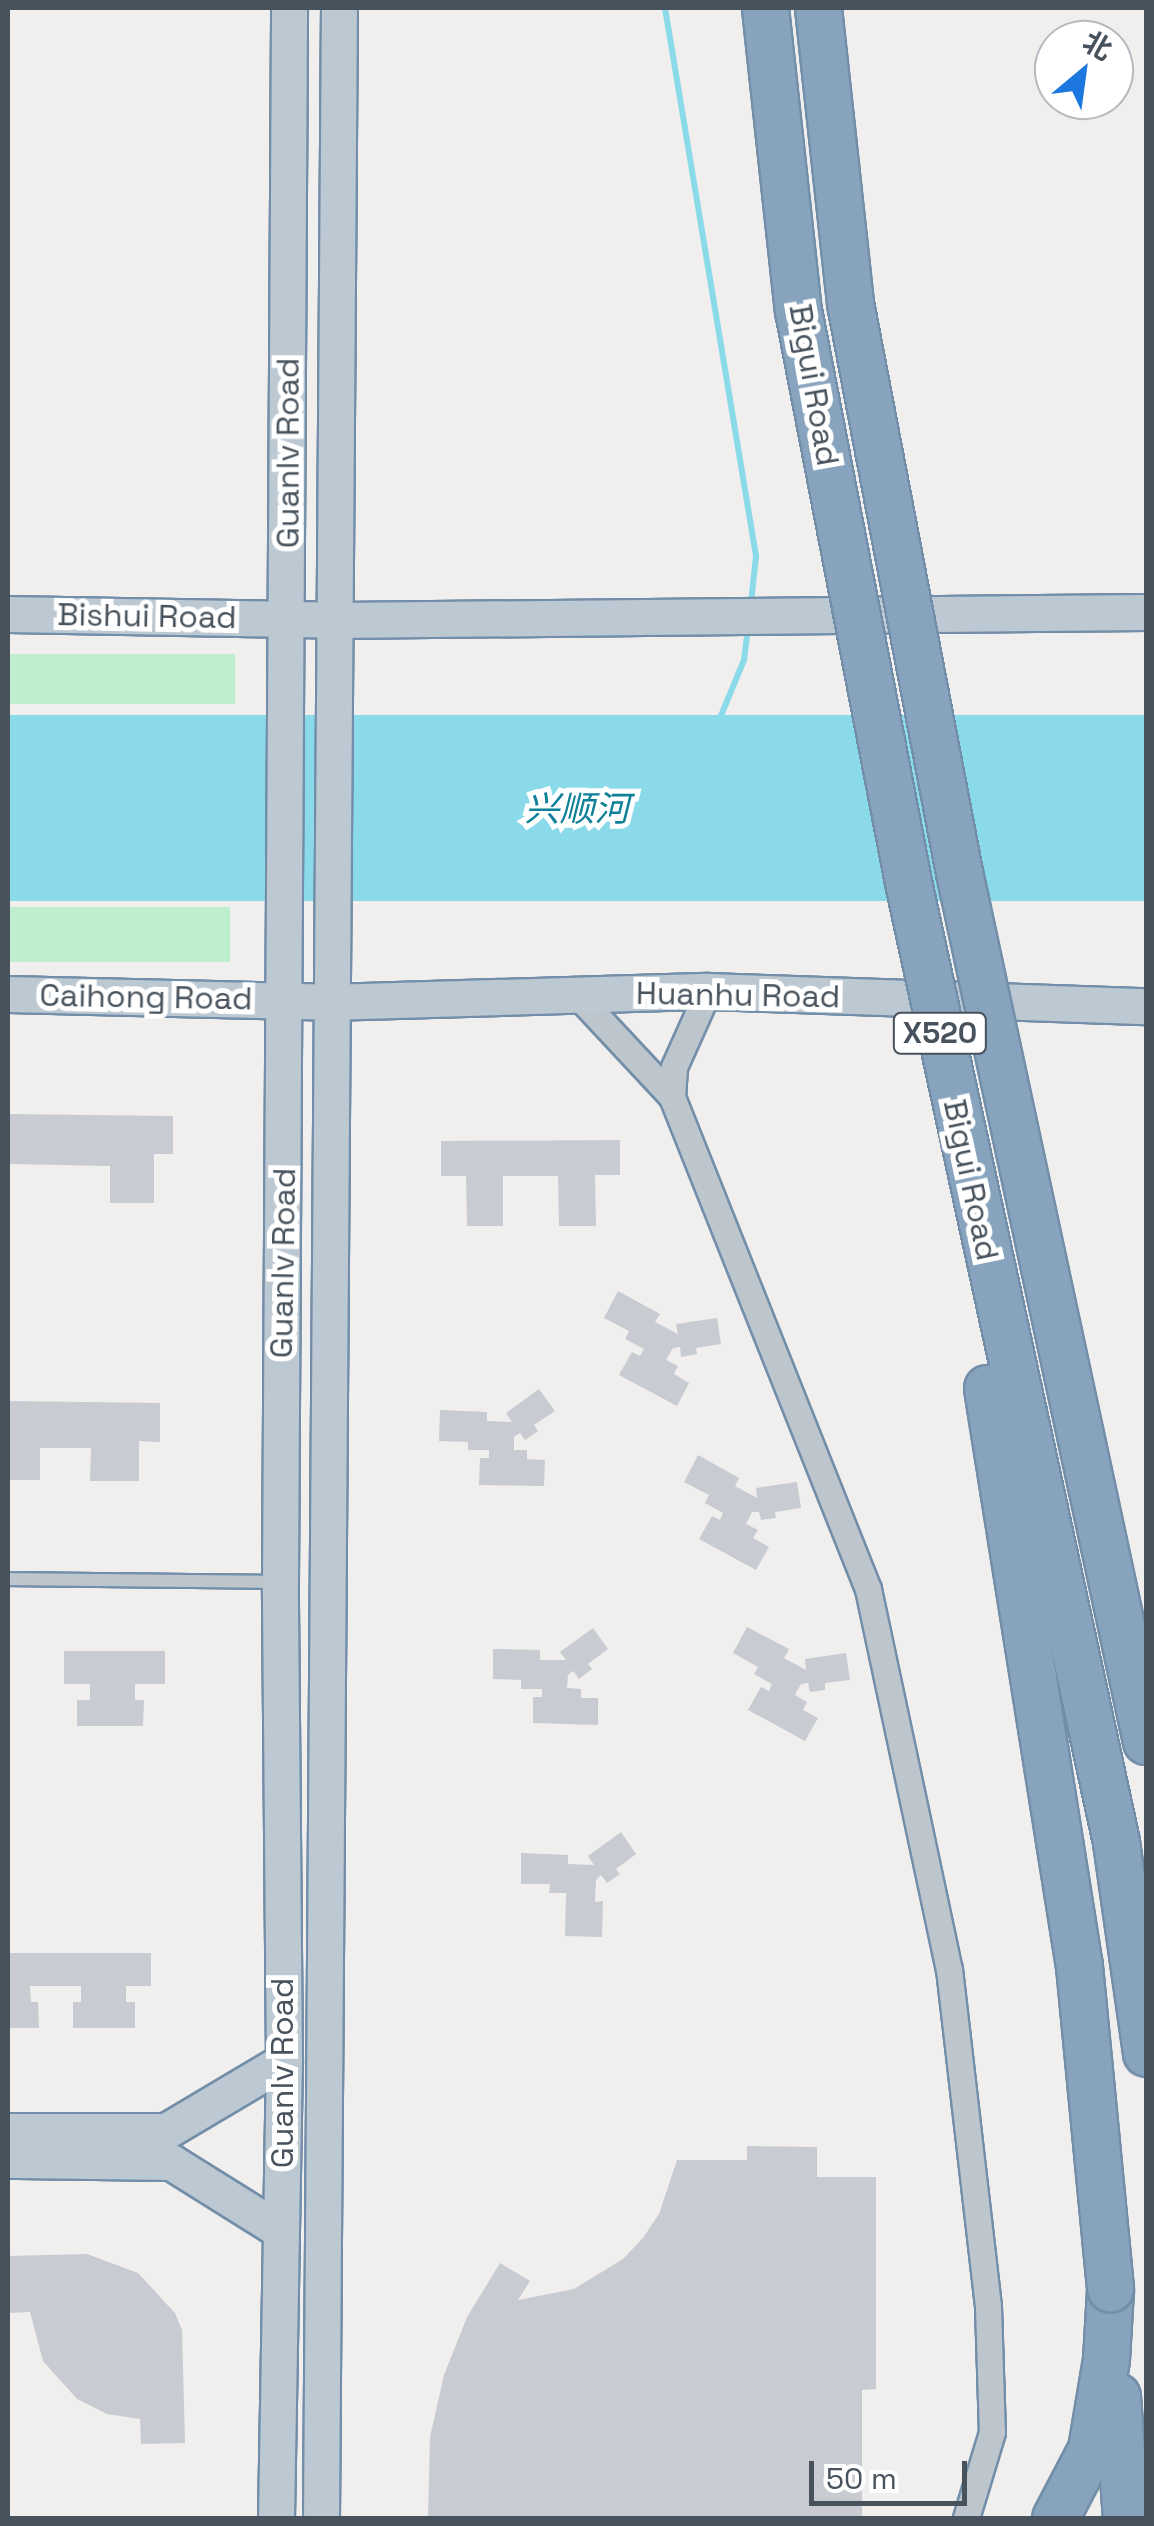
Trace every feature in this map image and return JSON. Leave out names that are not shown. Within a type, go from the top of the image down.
[{"type":"highway","name":"Bigui Road","points":[[765,8],[798,310],[899,833],[1116,1842],[1146,2053]]},
{"type":"highway","name":"Bigui Road","points":[[818,8],[850,302],[959,872],[1146,1741]]},
{"type":"highway","points":[[899,833],[1078,1966],[1110,2289],[1126,2518]]},
{"type":"highway","points":[[1099,1527],[1146,1718]]},
{"type":"highway","points":[[1054,2518],[1091,2449],[1106,2359],[1110,2289]]},
{"type":"main road","name":"Guanlv Road","points":[[276,2518],[284,2062],[280,1582],[289,8]]},
{"type":"main road","name":"Guanlv Road","points":[[321,2518],[339,8]]},
{"type":"main road","points":[[337,620],[1146,612]]},
{"type":"main road","name":"Bishui Road","points":[[8,614],[337,620]]},
{"type":"main road","name":"Huanhu Road","points":[[329,1002],[708,991],[1146,1006]]},
{"type":"main road","name":"Caihong Road","points":[[8,994],[329,1002]]},
{"type":"main road","points":[[8,2131],[166,2131],[284,2062]]},
{"type":"main road","points":[[8,2160],[170,2162],[280,2230]]},
{"type":"street","points":[[672,1097],[674,1067],[708,991]]},
{"type":"street","points":[[577,995],[672,1097],[868,1590],[949,1969],[988,2307],[992,2432],[966,2518]]},
{"type":"lane","points":[[8,1579],[280,1582]]},
{"type":"green space","points":[[8,654],[235,654],[235,704],[8,704]]},
{"type":"green space","points":[[8,907],[230,907],[230,962],[8,962]]},
{"type":"water","name":"兴顺河","points":[[8,715],[1146,715],[1146,901],[8,901]]},
{"type":"building","points":[[8,1114],[173,1116],[173,1154],[154,1154],[154,1203],[110,1203],[110,1166],[8,1164]]},
{"type":"building","points":[[620,1140],[620,1175],[595,1175],[596,1226],[559,1226],[558,1176],[503,1176],[503,1226],[467,1226],[466,1176],[441,1176],[441,1141]]},
{"type":"building","points":[[618,1291],[660,1314],[655,1322],[678,1334],[676,1324],[717,1318],[721,1344],[696,1348],[697,1354],[681,1357],[680,1347],[673,1348],[666,1360],[678,1366],[674,1374],[689,1383],[677,1406],[619,1375],[632,1352],[640,1356],[644,1349],[625,1339],[629,1331],[604,1318]]},
{"type":"building","points":[[539,1389],[555,1411],[534,1425],[538,1431],[525,1440],[520,1433],[514,1437],[514,1450],[527,1450],[527,1459],[545,1460],[544,1486],[479,1485],[480,1458],[489,1458],[489,1450],[468,1450],[468,1442],[439,1441],[440,1410],[487,1412],[487,1421],[512,1422],[506,1413]]},
{"type":"building","points":[[8,1401],[160,1403],[160,1442],[139,1441],[139,1481],[90,1481],[91,1448],[40,1448],[40,1480],[8,1480]]},
{"type":"building","points":[[698,1455],[739,1478],[735,1486],[757,1498],[756,1488],[797,1482],[801,1508],[775,1512],[776,1518],[761,1520],[759,1512],[752,1512],[746,1524],[758,1530],[753,1538],[769,1547],[756,1570],[699,1539],[712,1516],[720,1520],[723,1513],[705,1503],[709,1495],[684,1482]]},
{"type":"building","points":[[747,1627],[789,1649],[784,1658],[806,1670],[805,1659],[846,1653],[850,1680],[825,1683],[825,1690],[810,1692],[808,1683],[801,1684],[795,1695],[807,1702],[803,1710],[818,1718],[805,1741],[748,1710],[761,1687],[769,1691],[772,1684],[754,1674],[758,1667],[733,1653]]},
{"type":"building","points":[[593,1628],[608,1649],[588,1664],[592,1669],[579,1679],[573,1671],[568,1675],[567,1688],[581,1689],[581,1698],[598,1698],[598,1725],[533,1723],[533,1697],[542,1697],[542,1689],[521,1689],[521,1680],[493,1679],[493,1649],[540,1650],[540,1660],[566,1660],[560,1652]]},
{"type":"building","points":[[64,1651],[165,1651],[165,1684],[135,1684],[135,1700],[144,1700],[143,1726],[77,1726],[77,1700],[90,1700],[90,1684],[64,1684]]},
{"type":"building","points":[[621,1832],[636,1854],[616,1869],[620,1874],[607,1883],[601,1875],[596,1880],[595,1902],[603,1901],[602,1937],[565,1936],[566,1893],[549,1893],[550,1884],[521,1884],[521,1853],[568,1855],[568,1864],[594,1865],[588,1856]]},
{"type":"building","points":[[8,1953],[151,1953],[151,1986],[126,1986],[126,2002],[135,2002],[135,2028],[73,2028],[73,2002],[81,2002],[81,1986],[30,1986],[31,2002],[38,2002],[39,2028],[8,2028]]},
{"type":"building","points":[[747,2146],[817,2147],[817,2177],[876,2177],[876,2389],[862,2390],[862,2518],[428,2518],[430,2437],[444,2375],[467,2317],[500,2263],[530,2281],[518,2300],[574,2289],[623,2259],[643,2238],[659,2214],[677,2160],[747,2160]]},
{"type":"building","points":[[87,2254],[138,2273],[175,2313],[182,2330],[185,2443],[141,2444],[140,2419],[107,2414],[77,2399],[43,2361],[30,2312],[8,2313],[8,2256]]},
{"type":"waterway","points":[[665,8],[756,556],[751,603]]},
{"type":"waterway","points":[[718,723],[744,660],[748,626]]}]
